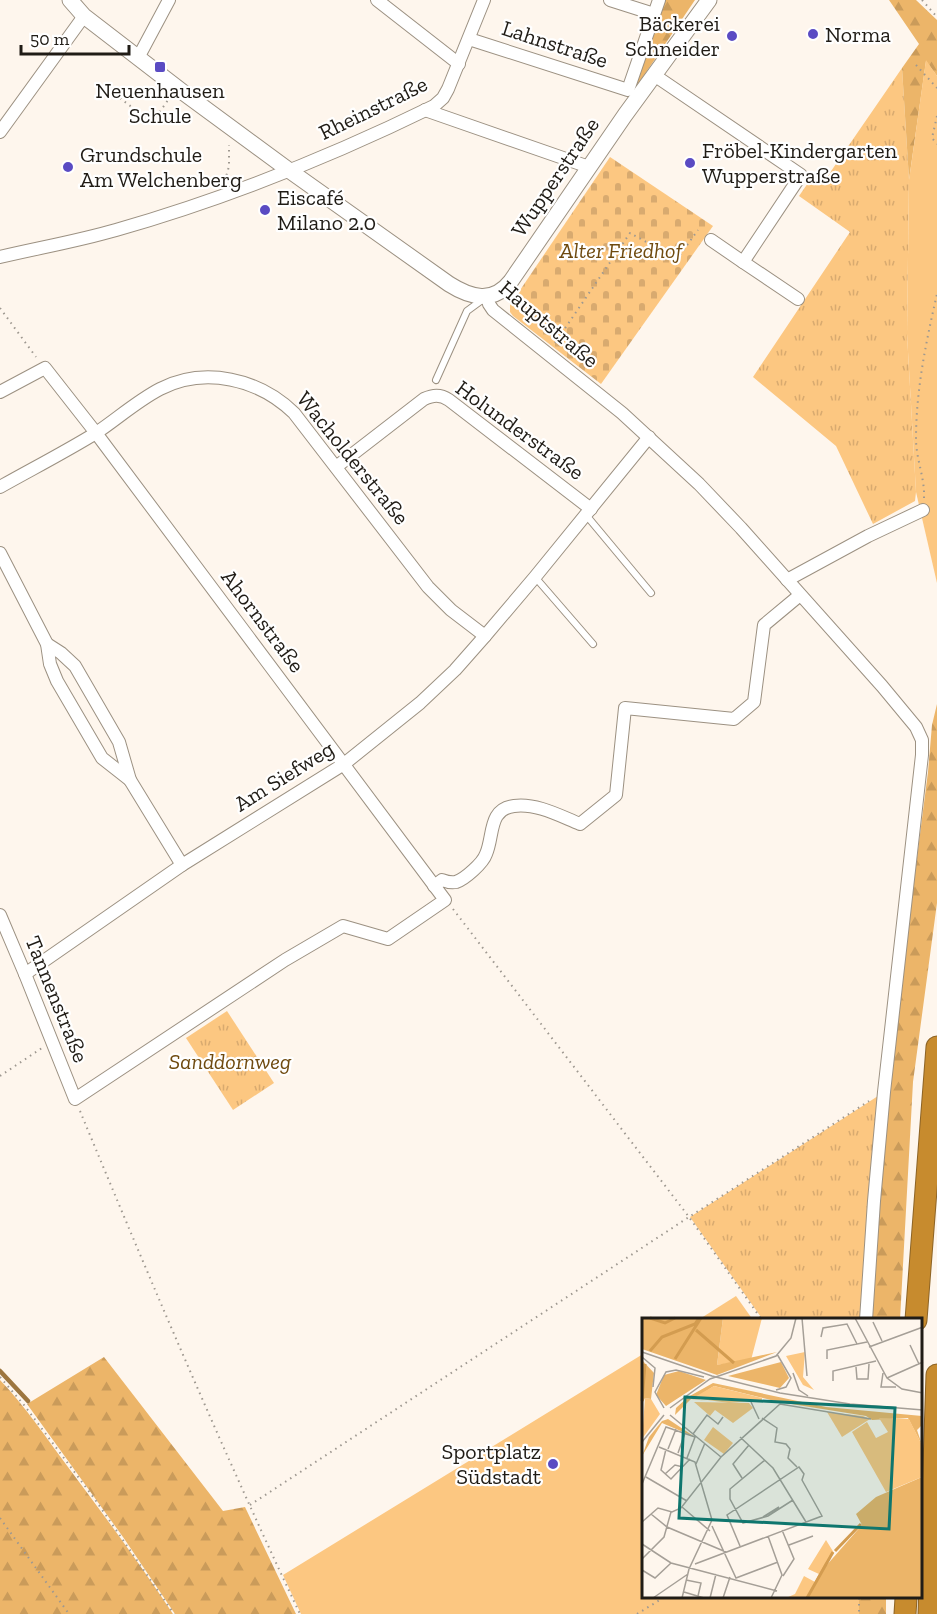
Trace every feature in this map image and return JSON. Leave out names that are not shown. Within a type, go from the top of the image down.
[{"type":"highway","points":[[916,1318],[937,1047]]},
{"type":"highway","points":[[929,1614],[937,1375]]},
{"type":"highway","points":[[905,1614],[906,1599]]},
{"type":"street","name":"Hauptstraße","points":[[70,0],[84,16],[177,88],[449,284],[468,294],[487,296],[491,309],[610,403],[649,437],[720,506],[916,727],[922,740],[922,755],[884,1092]]},
{"type":"street","points":[[138,58],[169,0]]},
{"type":"street","points":[[378,0],[394,5],[459,64]]},
{"type":"street","name":"Rheinstraße","points":[[0,257],[112,231],[217,197],[290,171],[425,110],[445,95],[484,0]]},
{"type":"street","points":[[610,0],[654,14],[659,0]]},
{"type":"street","name":"Wupperstraße","points":[[487,296],[502,291],[511,281],[654,75],[710,0]]},
{"type":"street","name":"Lahnstraße","points":[[469,39],[628,90],[654,14]]},
{"type":"street","points":[[0,132],[84,16]]},
{"type":"street","points":[[654,75],[801,175],[743,262]]},
{"type":"street","points":[[425,110],[589,167]]},
{"type":"street","points":[[711,240],[798,299]]},
{"type":"street","points":[[0,392],[45,368]]},
{"type":"street","name":"Ahornstraße","points":[[45,368],[445,900]]},
{"type":"street","name":"Wacholderstraße","points":[[0,487],[96,433],[147,396],[170,384],[199,378],[228,379],[246,383],[262,389],[285,404],[305,426],[428,587],[451,610],[485,636]]},
{"type":"street","name":"Holunderstraße","points":[[336,466],[424,399],[439,395],[449,400],[588,512]]},
{"type":"street","name":"Am Siefweg","points":[[25,974],[182,865],[344,764],[434,691],[462,663],[535,577],[649,437]]},
{"type":"street","points":[[787,580],[868,536],[923,510]]},
{"type":"street","points":[[0,553],[47,644],[50,664],[57,681],[100,754],[130,780]]},
{"type":"street","points":[[434,886],[442,880],[448,882],[458,880],[480,864],[487,851],[493,823],[504,809],[516,806],[542,808],[580,824],[616,795],[625,708],[734,719],[754,702],[764,625],[800,595]]},
{"type":"street","points":[[47,644],[75,666],[119,742],[130,780],[182,865]]},
{"type":"street","points":[[75,1099],[285,960],[343,926],[388,939],[445,900]]},
{"type":"street","name":"Tannenstraße","points":[[0,915],[75,1099]]},
{"type":"street","points":[[866,1318],[884,1092]]},
{"type":"lane","points":[[436,380],[467,311],[487,296]]},
{"type":"lane","points":[[588,512],[651,594]]},
{"type":"lane","points":[[535,577],[593,644]]},
{"type":"path","points":[[922,0],[937,17]]},
{"type":"path","points":[[916,65],[937,88]]},
{"type":"path","points":[[120,99],[152,123],[177,88]]},
{"type":"path","points":[[937,116],[932,138],[937,144]]},
{"type":"path","points":[[217,197],[229,166],[227,125]]},
{"type":"path","points":[[553,347],[630,233],[677,259],[698,230]]},
{"type":"path","points":[[923,510],[924,490],[916,444],[916,418],[924,353],[937,294]]},
{"type":"path","points":[[0,309],[45,368]]},
{"type":"path","points":[[445,900],[689,1217],[761,1318]]},
{"type":"path","points":[[0,1076],[52,1042]]},
{"type":"path","points":[[249,1505],[884,1092]]},
{"type":"path","points":[[75,1099],[249,1505],[300,1614]]},
{"type":"path","points":[[0,1377],[24,1405],[120,1534],[174,1614]]},
{"type":"path","points":[[0,1518],[69,1614]]},
{"type":"path","points":[[637,1614],[661,1599]]},
{"type":"green space","points":[[665,0],[695,0],[632,93]]},
{"type":"green space","points":[[889,0],[916,0],[937,20],[937,76],[926,61],[909,180],[902,68],[919,44]]},
{"type":"green space","points":[[926,60],[937,76],[937,583],[916,492],[907,334],[909,180]]},
{"type":"green space","points":[[902,68],[909,180],[907,334],[916,492],[915,501],[873,524],[836,446],[753,377],[850,232],[799,196],[817,170],[827,177]]},
{"type":"green space","name":"Alter Friedhof","points":[[610,157],[713,226],[601,384],[513,316],[510,312],[510,305]]},
{"type":"green space","points":[[937,704],[937,903],[913,1082],[900,1318],[868,1318],[887,1107],[932,725]]},
{"type":"green space","name":"Sanddornweg","points":[[227,1011],[274,1083],[233,1110],[186,1038]]},
{"type":"green space","points":[[878,1096],[862,1318],[762,1318],[690,1217]]},
{"type":"green space","points":[[736,1296],[752,1318],[701,1318]]},
{"type":"green space","name":"Sportplatz Südstadt","points":[[642,1355],[642,1599],[859,1599],[859,1614],[301,1614],[283,1575]]},
{"type":"green space","points":[[104,1357],[223,1511],[245,1507],[296,1614],[175,1614],[123,1537],[27,1404]]},
{"type":"green space","points":[[0,1380],[36,1423],[173,1614],[0,1614]]},
{"type":"green space","points":[[859,1599],[886,1599],[886,1614],[859,1614]]},
{"type":"waterway","points":[[0,1371],[28,1401]]},
{"type":"place","name":"Norma","points":[[813,34]]},
{"type":"place","name":"Bäckerei Schneider","points":[[732,36]]},
{"type":"place","name":"Neuenhausen Schule","points":[[160,67]]},
{"type":"place","name":"Fröbel-Kindergarten Wupperstraße","points":[[690,163]]},
{"type":"place","name":"Grundschule Am Welchenberg","points":[[68,167]]},
{"type":"place","name":"Eiscafé Milano 2.0","points":[[265,210]]},
{"type":"place","name":"Sportplatz Südstadt","points":[[553,1464]]}]
